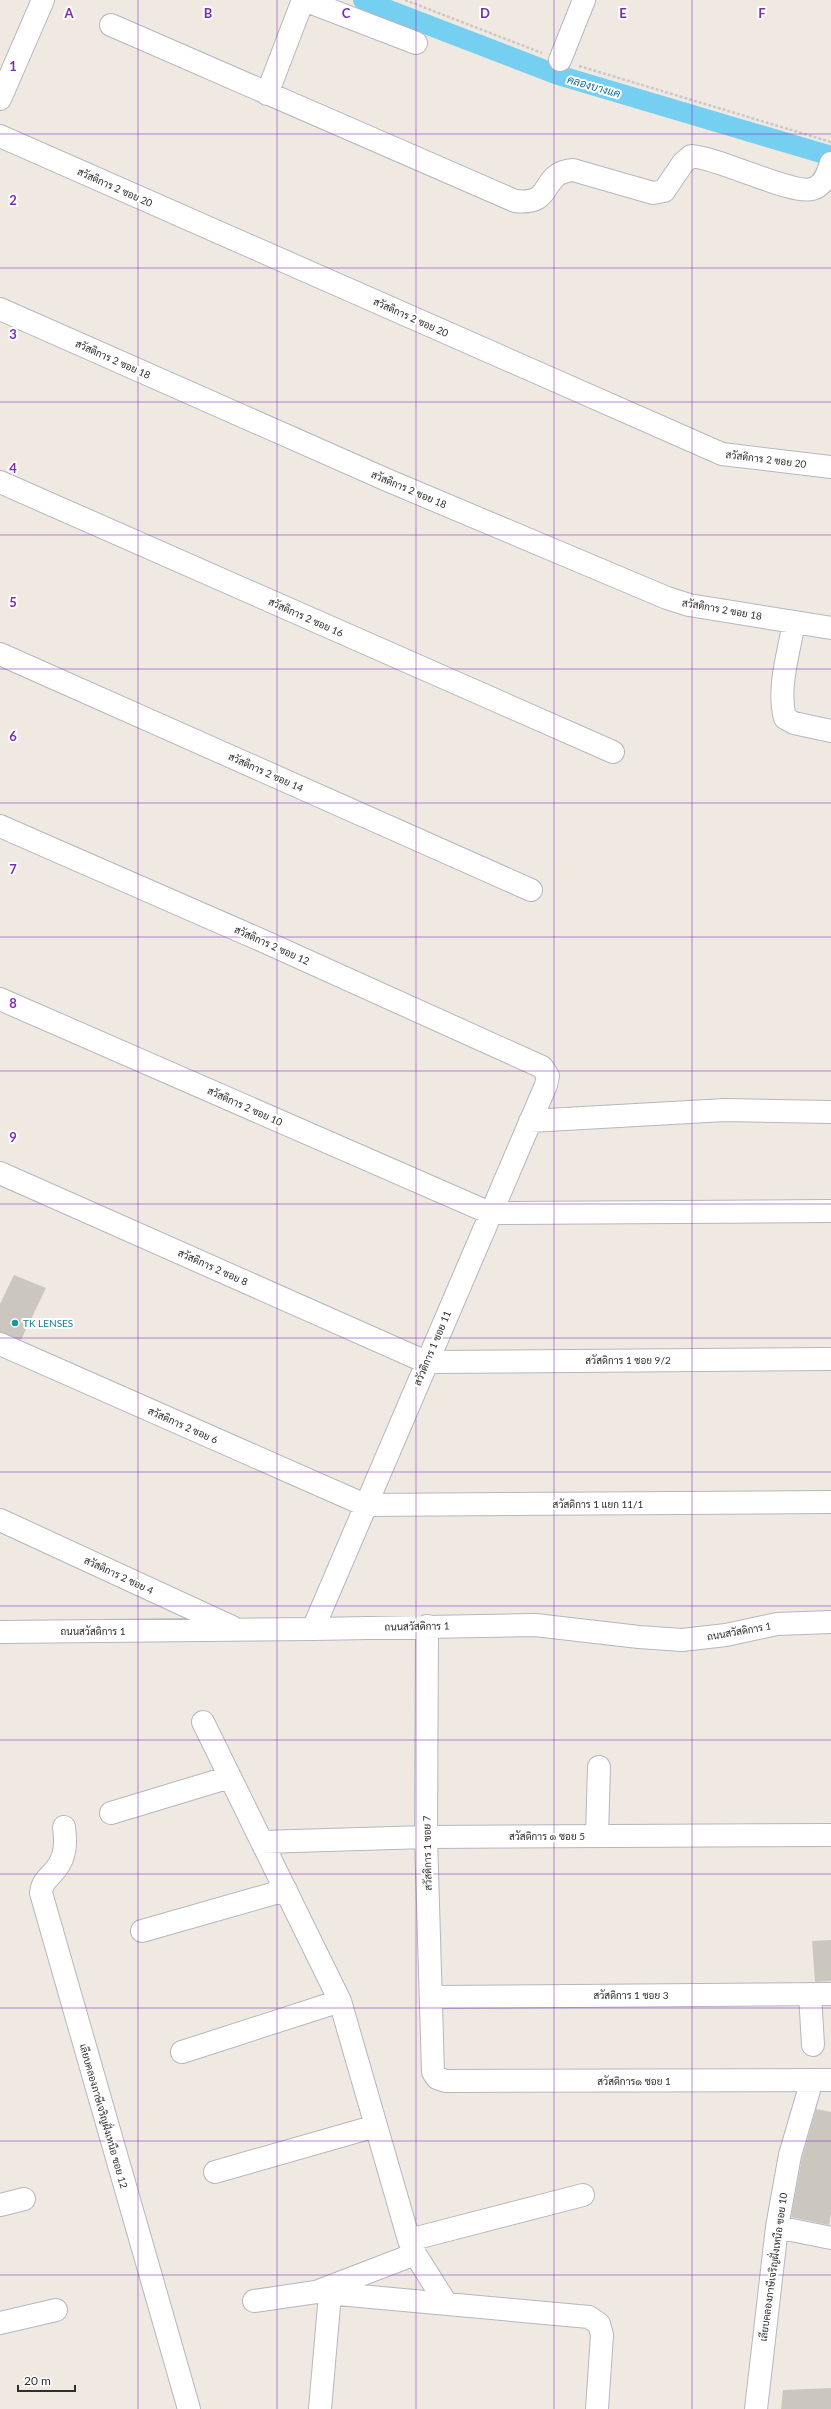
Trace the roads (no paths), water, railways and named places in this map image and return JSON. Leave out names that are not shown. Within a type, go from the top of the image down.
[{"type":"street","points":[[0,99],[42,0]]},
{"type":"street","points":[[267,94],[304,0],[416,43]]},
{"type":"street","points":[[560,60],[584,0]]},
{"type":"street","points":[[111,25],[515,201],[528,202],[539,199],[552,179],[561,171],[574,170],[653,193],[664,191],[683,163],[691,156],[709,159],[784,186],[812,190],[822,184],[829,168]]},
{"type":"street","name":"สวัสดิการ 2 ซอย 20","points":[[0,136],[722,454],[831,467]]},
{"type":"street","name":"สวัสดิการ 2 ซอย 18","points":[[0,309],[387,480],[667,598],[689,605],[831,628]]},
{"type":"street","name":"สวัสดิการ 2 ซอย 16","points":[[0,482],[613,752]]},
{"type":"street","points":[[794,622],[782,691],[782,706],[785,718],[794,723],[831,731]]},
{"type":"street","name":"สวัสดิการ 2 ซอย 14","points":[[0,654],[531,890]]},
{"type":"street","name":"สวัสดิการ 2 ซอย 12","points":[[0,826],[263,941],[542,1067]]},
{"type":"street","name":"สวัสดิการ 2 ซอย 10","points":[[0,999],[490,1213]]},
{"type":"street","name":"สวัวดิการ 1 ซอย 11","points":[[313,1630],[547,1081],[548,1076],[542,1067]]},
{"type":"street","points":[[530,1121],[725,1110],[831,1112]]},
{"type":"street","name":"สวัสดิการ 2 ซอย 8","points":[[0,1173],[426,1362]]},
{"type":"street","points":[[490,1213],[831,1211]]},
{"type":"street","name":"สวัสดิการ 2 ซอย 6","points":[[0,1344],[365,1505]]},
{"type":"street","name":"สวัสดิการ 1 ซอย 9/2","points":[[426,1362],[831,1359]]},
{"type":"street","name":"สวัสดิการ 1 แยก 11/1","points":[[365,1505],[831,1502]]},
{"type":"street","name":"สวัสดิการ 2 ซอย 4","points":[[0,1520],[239,1630]]},
{"type":"street","name":"ถนนสวัสดิการ 1","points":[[0,1632],[313,1630],[427,1626],[535,1625],[639,1637],[682,1640],[726,1635],[777,1624],[831,1622]]},
{"type":"street","name":"สวัสดิการ 1 ซอย 7","points":[[427,1626],[426,1836],[433,2072],[437,2078]]},
{"type":"street","points":[[203,1722],[340,2001],[412,2247],[446,2303]]},
{"type":"street","points":[[597,1836],[599,1767]]},
{"type":"street","points":[[111,1813],[230,1777]]},
{"type":"street","name":"เลียบคลองภาษีเจริญฝั่งเหนือ ซอย 12","points":[[64,1827],[66,1849],[56,1870],[45,1880],[41,1893],[183,2408]]},
{"type":"street","name":"สวัสดิการ ๑ ซอย 5","points":[[262,1842],[426,1836],[831,1835]]},
{"type":"street","points":[[142,1931],[286,1890]]},
{"type":"street","points":[[813,2045],[821,1994]]},
{"type":"street","name":"สวัสดิการ 1 ซอย 3","points":[[431,1997],[821,1994]]},
{"type":"street","points":[[182,2052],[340,2001]]},
{"type":"street","name":"สวัสดิการ๑ ซอย 1","points":[[437,2078],[446,2081],[821,2080]]},
{"type":"street","name":"เลียบคลองภาษีเจริญฝั่งเหนือ ซอย 10","points":[[756,2409],[777,2227],[790,2155],[821,2080]]},
{"type":"street","points":[[215,2172],[376,2126]]},
{"type":"street","points":[[323,2293],[412,2247],[583,2195]]},
{"type":"street","points":[[0,2204],[24,2199]]},
{"type":"street","points":[[777,2227],[831,2238]]},
{"type":"street","points":[[320,2409],[323,2293]]},
{"type":"street","points":[[254,2301],[323,2293],[589,2317],[599,2324],[602,2335],[597,2409]]},
{"type":"street","points":[[0,2323],[56,2310]]},
{"type":"waterway","name":"คลองบางแค","points":[[363,0],[558,75],[831,156]]},
{"type":"place","name":"TK LENSES","points":[[15,1323]]}]
